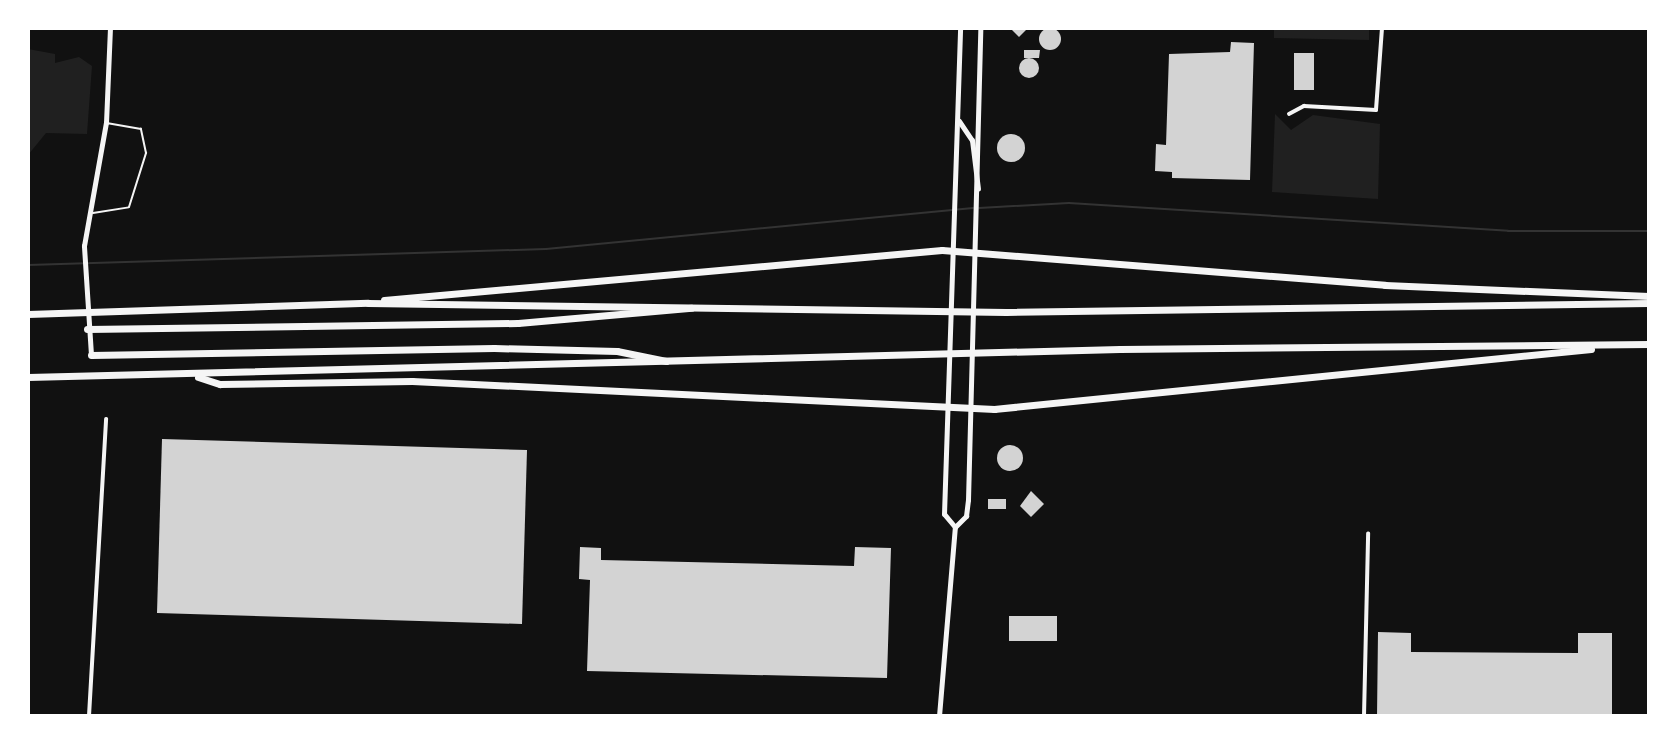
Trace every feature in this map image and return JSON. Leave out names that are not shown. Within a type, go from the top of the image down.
[{"type":"highway","points":[[368,303],[415,293],[955,251],[1372,284],[1649,296]]},
{"type":"highway","points":[[28,314],[368,303],[716,304],[1006,312],[1649,303]]},
{"type":"highway","points":[[87,329],[518,323],[631,317],[716,304]]},
{"type":"highway","points":[[28,377],[677,364],[1120,349],[1649,345]]},
{"type":"highway","points":[[190,375],[220,384],[412,381],[972,409],[1430,361],[1649,345]]},
{"type":"highway","points":[[91,355],[617,351],[677,364]]},
{"type":"main road","points":[[955,527],[944,514],[955,251],[960,28]]},
{"type":"main road","points":[[939,716],[955,527],[966,516],[979,220],[980,28]]},
{"type":"main road","points":[[959,121],[972,140],[979,193]]},
{"type":"street","points":[[91,355],[87,329],[84,246],[87,213],[106,123],[110,28]]},
{"type":"street","points":[[1289,114],[1304,106],[1376,110],[1382,28]]},
{"type":"street","points":[[89,716],[106,419]]},
{"type":"street","points":[[1364,716],[1368,534]]},
{"type":"lane","points":[[87,213],[129,207],[146,153],[141,129],[106,123]]},
{"type":"shaded area","points":[[1274,28],[1369,28],[1369,40],[1274,38]]},
{"type":"shaded area","points":[[28,49],[55,54],[55,63],[79,57],[92,66],[87,134],[46,133],[28,155]]},
{"type":"shaded area","points":[[1275,114],[1291,130],[1313,115],[1380,124],[1378,199],[1272,192]]},
{"type":"building","points":[[1010,28],[1028,28],[1019,37]]},
{"type":"building","points":[[1050,28],[1058,31],[1061,39],[1058,47],[1050,50],[1042,47],[1039,39],[1042,31]]},
{"type":"building","points":[[1231,42],[1254,43],[1250,180],[1172,178],[1172,172],[1155,171],[1156,144],[1166,145],[1169,54],[1230,52]]},
{"type":"building","points":[[1024,50],[1040,50],[1039,58],[1024,58]]},
{"type":"building","points":[[1294,53],[1314,53],[1314,90],[1294,90]]},
{"type":"building","points":[[1029,58],[1036,61],[1039,68],[1036,75],[1029,78],[1022,75],[1019,68],[1022,61]]},
{"type":"building","points":[[1011,134],[1021,138],[1025,148],[1021,158],[1011,162],[1001,158],[997,148],[1001,138]]},
{"type":"building","points":[[162,439],[527,450],[522,624],[157,613]]},
{"type":"building","points":[[1010,445],[1019,449],[1023,458],[1019,467],[1010,471],[1001,467],[997,458],[1001,449]]},
{"type":"building","points":[[1031,491],[1044,504],[1031,517],[1020,506]]},
{"type":"building","points":[[988,499],[1006,499],[1006,509],[988,509]]},
{"type":"building","points":[[580,547],[601,548],[601,560],[854,566],[855,547],[891,548],[887,678],[587,671],[590,580],[579,579]]},
{"type":"building","points":[[1009,616],[1057,616],[1057,641],[1009,641]]},
{"type":"building","points":[[1378,632],[1411,633],[1411,652],[1578,653],[1578,633],[1612,633],[1612,716],[1377,716]]},
{"type":"waterway","points":[[979,208],[1069,203],[1508,231],[1649,231]]},
{"type":"waterway","points":[[28,265],[546,249],[973,208]]}]
